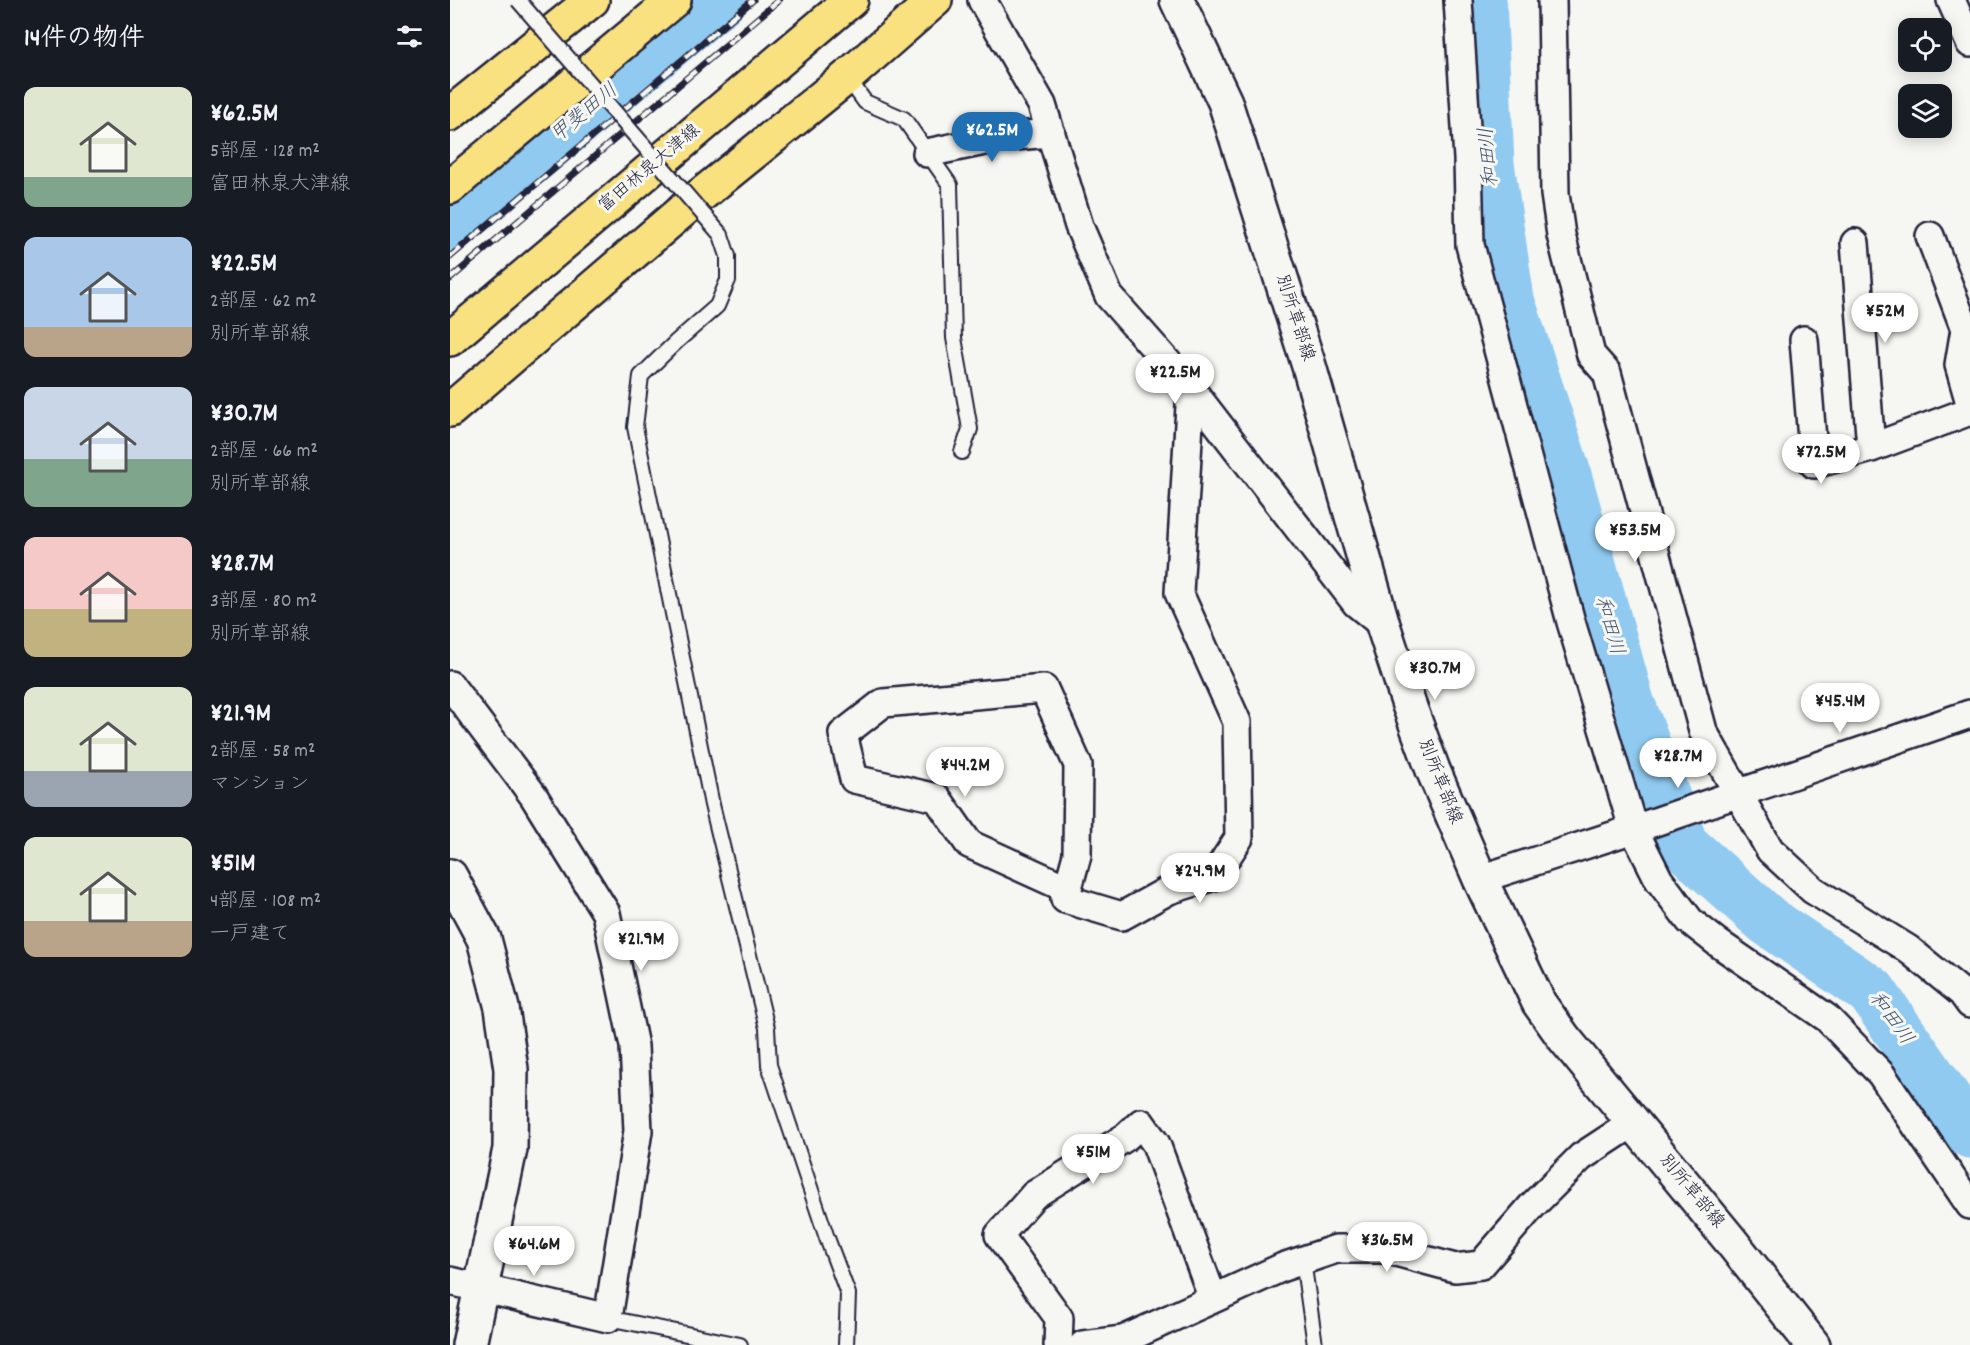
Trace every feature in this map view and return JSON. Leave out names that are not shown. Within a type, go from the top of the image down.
[{"type":"main road","points":[[450,114],[592,0]]},
{"type":"main road","points":[[450,187],[674,0]]},
{"type":"main road","name":"富田林泉大津線","points":[[450,339],[851,0]]},
{"type":"main road","points":[[450,410],[935,0]]},
{"type":"main road","name":"別所草部線","points":[[1177,0],[1225,102],[1309,366],[1383,625],[1433,770],[1480,879],[1539,1003],[1564,1038],[1813,1345]]},
{"type":"main road","points":[[450,876],[484,939],[502,1008],[511,1070],[510,1149],[466,1285],[469,1345]]},
{"type":"street","points":[[982,0],[1042,105],[1079,226],[1109,296],[1191,389],[1356,603],[1383,625]]},
{"type":"street","points":[[1458,0],[1468,159],[1470,245],[1571,622],[1659,880],[1690,921],[1827,1018],[1881,1074],[1970,1205]]},
{"type":"street","points":[[1552,0],[1555,194],[1561,235],[1591,355],[1607,373],[1703,731],[1731,794],[1770,850],[1813,891],[1908,949],[1962,993],[1970,1004]]},
{"type":"street","points":[[1951,0],[1970,43]]},
{"type":"street","points":[[927,153],[1004,137],[1051,133]]},
{"type":"street","points":[[1930,236],[1965,328],[1959,365],[1970,403]]},
{"type":"street","points":[[1855,243],[1870,448]]},
{"type":"street","points":[[1804,340],[1814,464],[1870,448],[1970,411]]},
{"type":"street","points":[[1068,889],[969,844],[938,798],[854,779],[843,734],[883,704],[1044,689],[1078,765],[1077,855],[1068,889],[1065,899],[1122,916],[1169,890],[1214,876],[1239,838],[1237,722],[1179,593],[1191,389]]},
{"type":"street","points":[[452,690],[533,795],[606,913],[634,1046],[638,1131],[608,1318],[466,1285]]},
{"type":"street","points":[[1480,879],[1970,714]]},
{"type":"street","points":[[1058,1345],[1059,1318],[999,1235],[1034,1195],[1126,1137],[1141,1123],[1156,1144],[1213,1299]]},
{"type":"street","points":[[1083,1345],[1123,1340],[1283,1267],[1336,1249],[1385,1249],[1455,1268],[1481,1265],[1532,1206],[1581,1157],[1633,1123]]},
{"type":"lane","points":[[518,0],[721,235],[728,256],[728,280],[717,306],[641,376],[635,426],[712,805],[767,1029],[769,1065],[848,1294],[846,1345]]},
{"type":"lane","points":[[847,76],[865,102],[904,119],[950,185],[954,338],[970,429],[962,452]]},
{"type":"lane","points":[[1303,1260],[1315,1345]]},
{"type":"lane","points":[[608,1318],[740,1345]]},
{"type":"waterway","name":"甲斐田川","points":[[450,228],[721,0]]},
{"type":"waterway","name":"和田川","points":[[1481,0],[1489,164],[1509,300],[1564,468],[1629,702],[1683,845],[1768,921],[1871,991],[1970,1133]]},
{"type":"railway","points":[[450,257],[753,0]]},
{"type":"railway","points":[[450,279],[779,0]]}]
